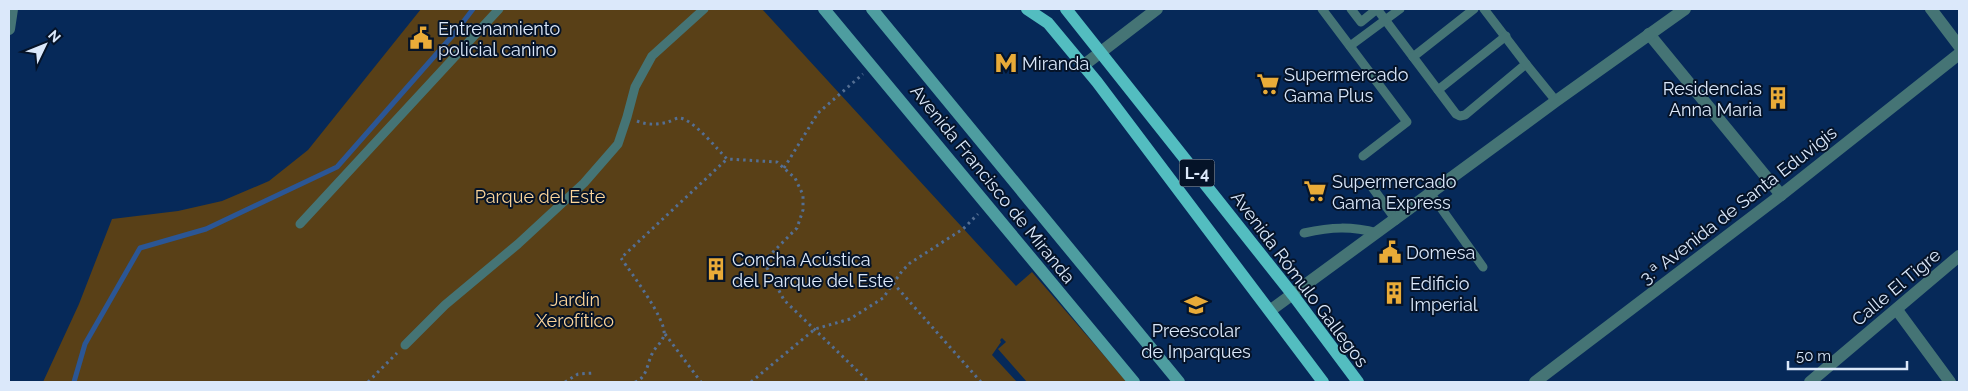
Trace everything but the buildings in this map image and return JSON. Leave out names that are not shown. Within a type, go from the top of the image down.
[{"type":"main road","name":"Avenida Francisco de Miranda","points":[[824,9],[1134,382]]},
{"type":"main road","name":"Avenida Francisco de Miranda","points":[[872,9],[1179,382]]},
{"type":"main road","name":"L-4","points":[[1026,9],[1048,23],[1084,65],[1323,382]]},
{"type":"main road","name":"Avenida Rómulo Gallegos","points":[[1066,9],[1293,295],[1358,382]]},
{"type":"street","points":[[9,29],[12,9]]},
{"type":"street","points":[[1084,65],[1157,9]]},
{"type":"street","points":[[1270,310],[1685,9]]},
{"type":"street","points":[[1931,9],[1959,46]]},
{"type":"street","points":[[1649,34],[1781,195]]},
{"type":"street","name":"3.ª Avenida de Santa Eduvigis","points":[[1536,382],[1781,195],[1959,54]]},
{"type":"street","name":"Calle El Tigre","points":[[1810,382],[1959,256]]},
{"type":"street","points":[[1896,310],[1950,382]]},
{"type":"lane","points":[[300,224],[499,9]]},
{"type":"lane","points":[[405,345],[445,306],[518,244],[584,183],[618,144],[635,87],[652,56],[704,9]]},
{"type":"lane","points":[[1322,9],[1407,122],[1363,156]]},
{"type":"lane","points":[[1352,9],[1361,22],[1377,9],[1456,114],[1460,116],[1465,115],[1526,64]]},
{"type":"lane","points":[[1413,57],[1474,9]]},
{"type":"lane","points":[[1484,9],[1556,101]]},
{"type":"lane","points":[[1350,46],[1397,10]]},
{"type":"lane","points":[[1438,90],[1506,36]]},
{"type":"lane","points":[[1372,188],[1396,220]]},
{"type":"lane","points":[[1431,194],[1484,267]]},
{"type":"lane","points":[[1304,233],[1326,228],[1357,227],[1378,233]]},
{"type":"path","points":[[784,168],[818,113],[872,66]]},
{"type":"path","points":[[627,118],[647,125],[679,118],[686,120],[727,159],[777,162],[795,178],[803,195],[803,210],[796,228],[769,256],[766,266],[784,300],[869,382]]},
{"type":"path","points":[[701,382],[664,333],[661,320],[651,302],[621,258],[727,159]]},
{"type":"path","points":[[751,382],[815,329],[850,319],[883,298],[910,263],[963,228],[987,205]]},
{"type":"path","points":[[893,283],[981,382]]},
{"type":"path","points":[[635,382],[644,375],[652,353],[660,344],[664,333]]},
{"type":"path","points":[[368,382],[405,345]]},
{"type":"path","points":[[565,382],[578,374],[594,373]]},
{"type":"green space","name":"Parque del Este","points":[[421,9],[762,9],[1016,286],[1032,272],[1127,382],[1027,382],[998,349],[1006,342],[1002,338],[992,355],[1017,382],[43,382],[79,304],[112,219],[178,211],[222,201],[269,181],[308,150]]},
{"type":"waterway","points":[[74,382],[85,344],[140,248],[206,229],[337,167],[454,34],[473,9]]},
{"type":"place","name":"Entrenamiento policial canino","points":[[421,38]]},
{"type":"place","name":"Miranda","points":[[1006,63]]},
{"type":"place","name":"Supermercado Gama Plus","points":[[1268,84]]},
{"type":"place","name":"Residencias Anna Maria","points":[[1778,98]]},
{"type":"place","name":"Supermercado Gama Express","points":[[1315,191]]},
{"type":"place","name":"Domesa","points":[[1390,252]]},
{"type":"place","name":"Concha Acústica del Parque del Este","points":[[716,269]]},
{"type":"place","name":"Edificio Imperial","points":[[1394,293]]},
{"type":"place","name":"Preescolar de Inparques","points":[[1196,305]]},
{"type":"park label","name":"Jardín Xerofítico","points":[[575,309]]}]
